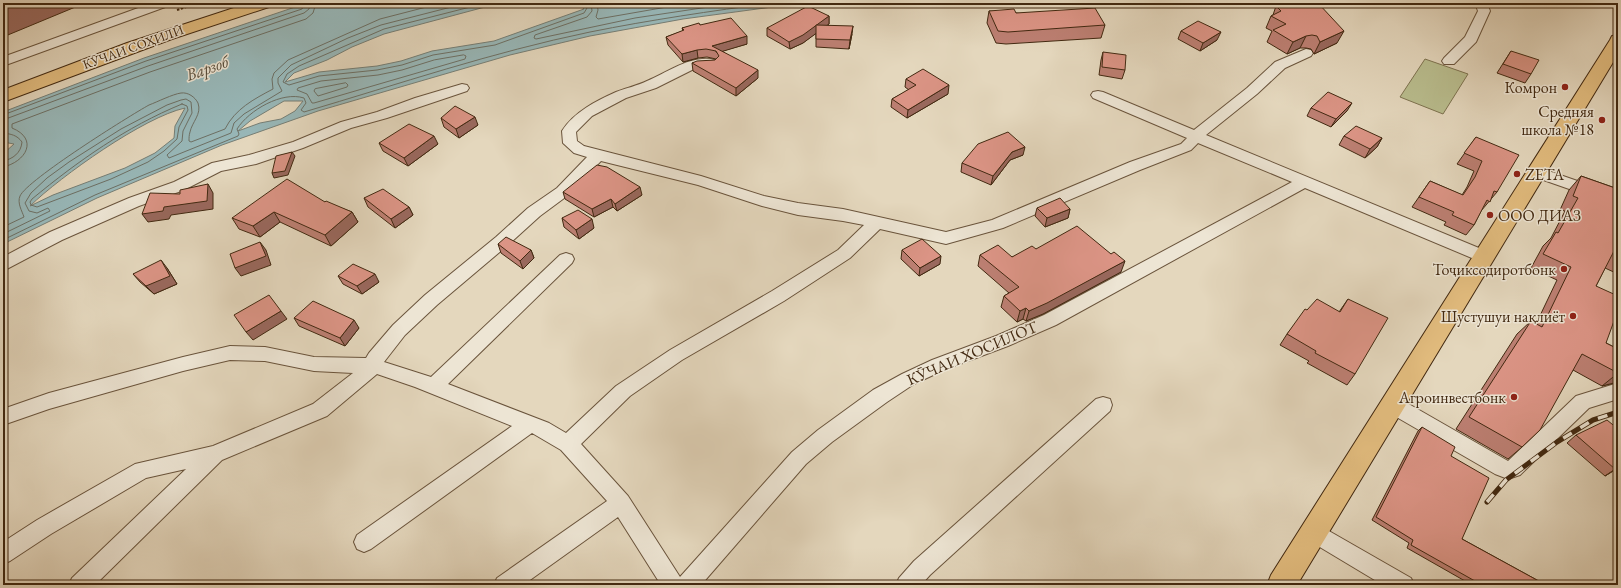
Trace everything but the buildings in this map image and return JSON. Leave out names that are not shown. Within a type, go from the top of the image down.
[{"type":"main road","name":"КӮЧАИ СОҲИЛӢ","points":[[3,82],[100,45],[225,3]]},
{"type":"main road","name":"КӮЧАИ СОҲИЛӢ","points":[[3,96],[107,55],[218,17],[266,3]]},
{"type":"main road","points":[[1281,585],[1315,533],[1618,40]]},
{"type":"street","points":[[3,62],[164,3]]},
{"type":"street","points":[[1449,61],[1471,39],[1484,11],[1481,3]]},
{"type":"street","points":[[711,64],[696,64],[652,85],[621,95],[587,113],[569,131],[570,143],[579,150],[701,181],[762,201],[798,209],[843,215],[946,238],[997,224],[1128,169],[1186,147],[1196,135],[1280,65],[1306,53]]},
{"type":"street","points":[[3,265],[56,236],[134,202],[179,186],[217,167],[252,160],[298,145],[346,125],[382,115],[420,100],[462,88]]},
{"type":"street","points":[[1098,95],[1485,257]]},
{"type":"street","points":[[3,554],[44,527],[142,470],[215,454],[320,410],[374,366],[375,358],[400,330],[431,300],[502,241],[534,212],[562,192],[598,155]]},
{"type":"street","points":[[1537,172],[1618,201]]},
{"type":"street","name":"КӮЧАИ ХОСИЛОТ","points":[[687,585],[799,458],[825,436],[880,396],[908,379],[938,365],[1002,342],[1050,320],[1304,182]]},
{"type":"street","points":[[568,444],[623,391],[676,355],[778,296],[844,254],[877,223]]},
{"type":"street","points":[[434,386],[566,259]]},
{"type":"street","points":[[3,417],[49,401],[230,353],[265,354],[314,364],[374,366],[434,386],[530,424],[568,444],[622,503],[673,585]]},
{"type":"street","points":[[1393,405],[1482,457],[1508,470],[1513,469],[1584,402],[1618,391]]},
{"type":"street","points":[[907,585],[922,568],[1103,405]]},
{"type":"street","points":[[364,542],[530,424]]},
{"type":"street","points":[[80,585],[215,454]]},
{"type":"street","points":[[505,585],[622,503]]},
{"type":"street","points":[[1315,533],[1403,585]]},
{"type":"green space","points":[[1425,59],[1468,74],[1443,114],[1400,97]]},
{"type":"water","name":"Варзоб","points":[[307,3],[500,3],[384,34],[294,73],[285,82],[319,72],[377,66],[401,61],[432,51],[494,41],[584,9],[577,3],[802,3],[683,19],[590,36],[510,55],[318,111],[222,145],[97,198],[3,244],[3,154],[14,144],[3,142],[3,112],[144,58]],"holes":[[[284,101],[303,101],[295,111],[281,119],[260,123],[238,131],[250,121]],[[185,108],[175,126],[174,138],[155,153],[125,168],[53,195],[30,206],[82,164],[126,135],[148,123]]]},
{"type":"railway","points":[[1487,502],[1506,480],[1557,442],[1593,420],[1618,412]]},
{"type":"place","name":"Комрон","points":[[1565,87]]},
{"type":"place","name":"Средняя школа №18","points":[[1602,120]]},
{"type":"place","name":"ZETA","points":[[1517,174]]},
{"type":"place","name":"ООО ДИАЗ","points":[[1490,215]]},
{"type":"place","name":"Тоҷиксодиротбонк","points":[[1564,269]]},
{"type":"place","name":"Шустушуи нақлиёт","points":[[1573,316]]},
{"type":"place","name":"Агроинвестбонк","points":[[1514,397]]}]
